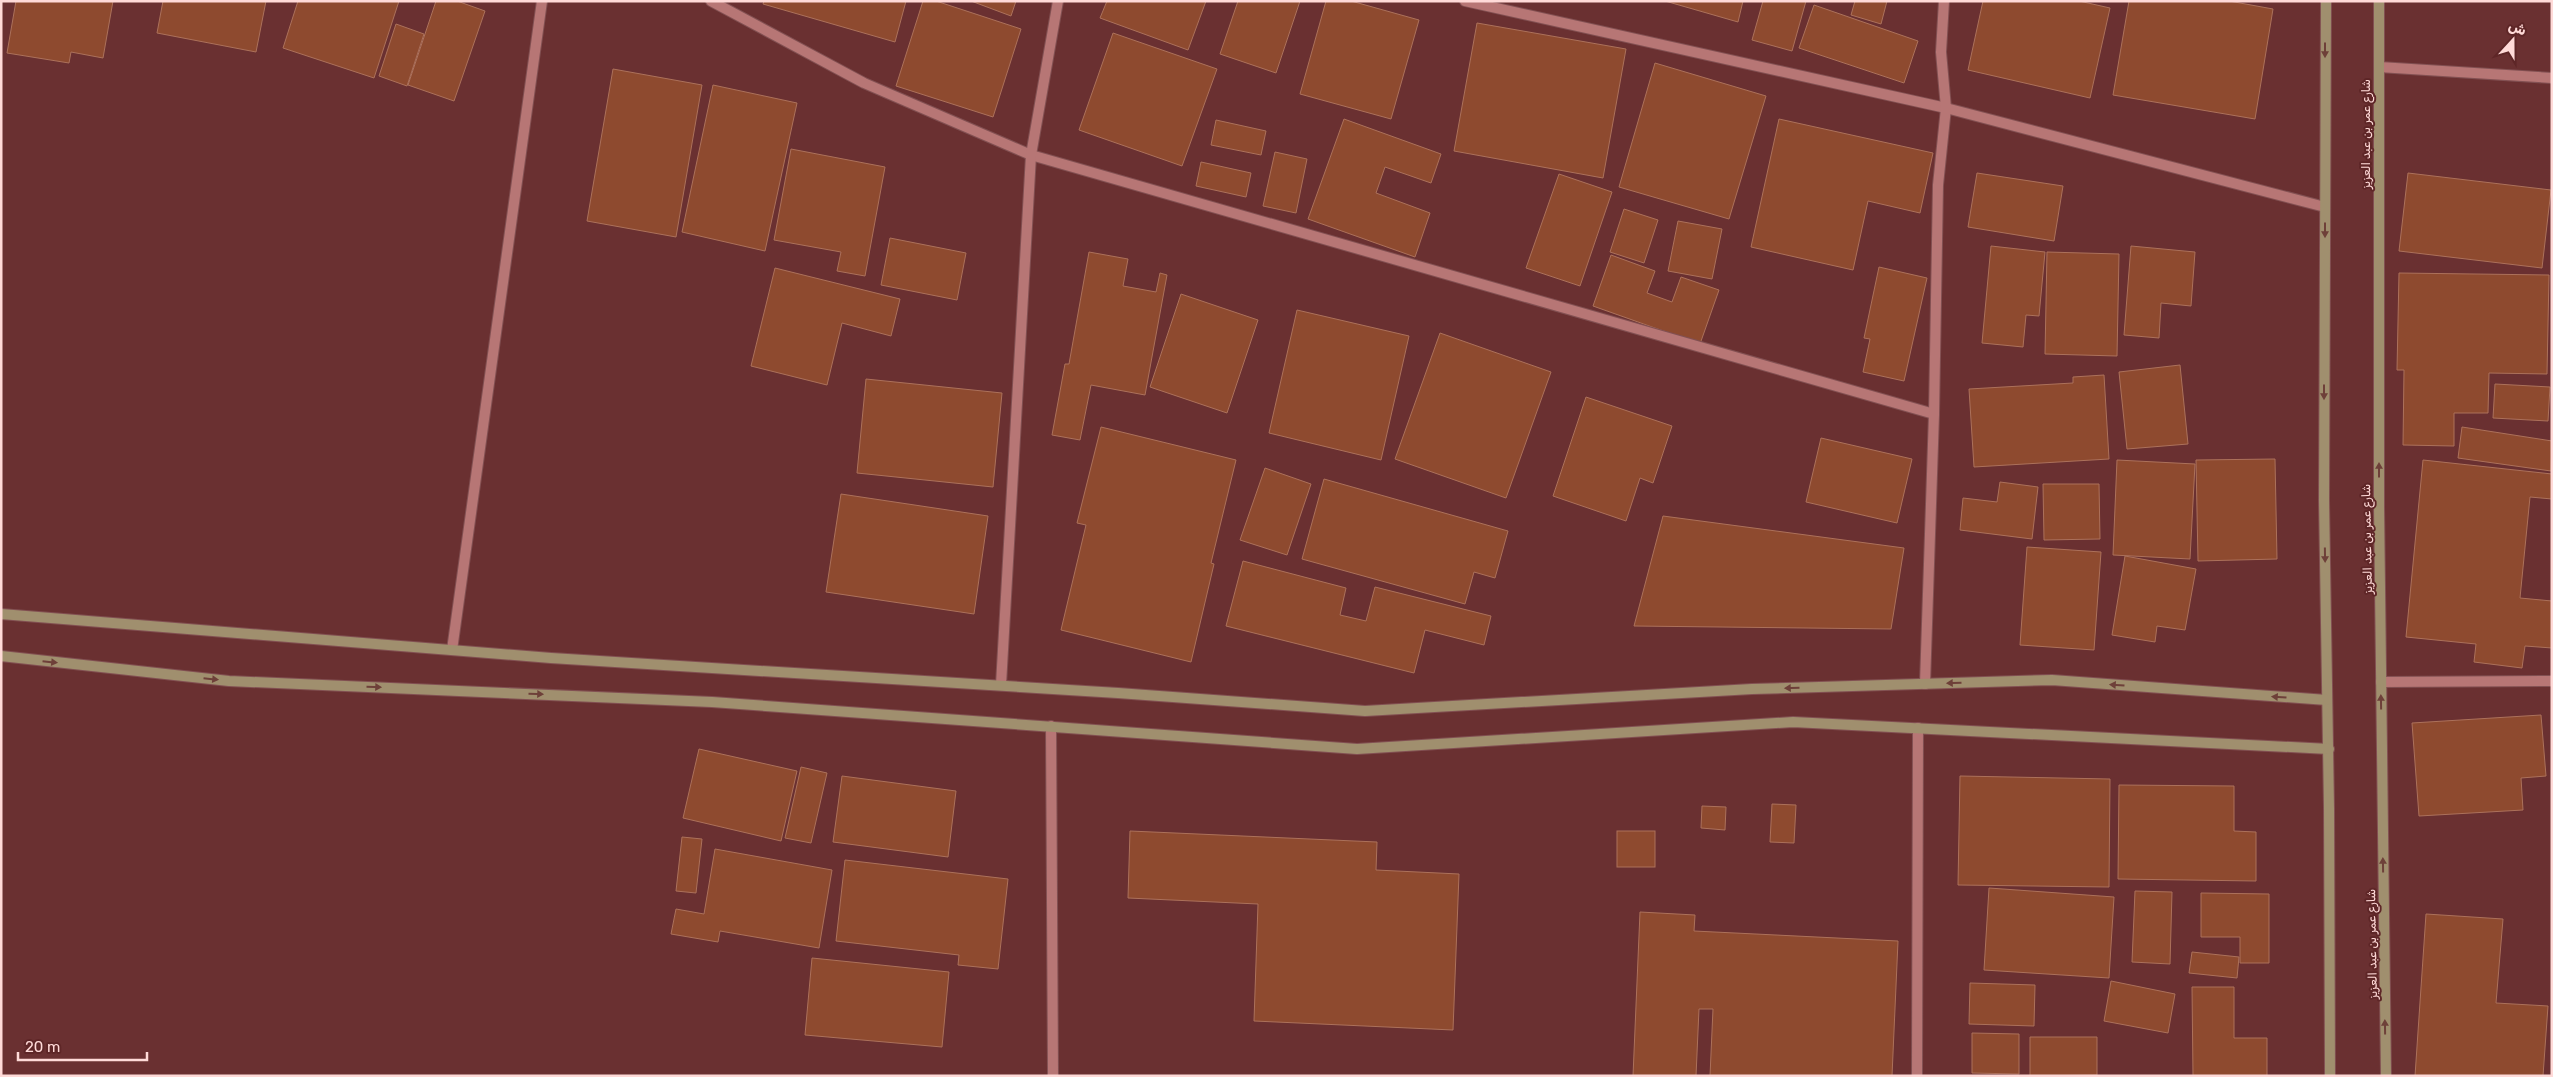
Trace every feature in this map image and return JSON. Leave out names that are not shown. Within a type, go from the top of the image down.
[{"type":"street","points":[[452,650],[542,1]]},
{"type":"street","points":[[711,1],[864,83],[1030,155],[1934,414]]},
{"type":"street","points":[[1001,685],[1030,155],[1058,1]]},
{"type":"street","points":[[1465,1],[1946,108],[2325,207]]},
{"type":"street","points":[[1925,684],[1934,414],[1938,185],[1946,108],[1941,52],[1944,1]]},
{"type":"street","points":[[2326,1],[2324,500],[2329,749],[2330,1076]]},
{"type":"street","name":"شارع عمر بن عبد العزيز","points":[[2379,1],[2381,682],[2386,1076]]},
{"type":"street","points":[[2379,67],[2552,78]]},
{"type":"street","points":[[1,614],[452,650],[1001,685],[1365,711],[1752,689],[2052,680],[2327,700]]},
{"type":"street","points":[[1,656],[229,681],[712,702],[1357,749],[1793,722],[2329,749]]},
{"type":"street","points":[[2381,682],[2552,681]]},
{"type":"street","points":[[1051,726],[1053,1076]]},
{"type":"street","points":[[1917,1076],[1918,728]]},
{"type":"building","points":[[16,1],[113,1],[103,58],[71,52],[69,63],[7,53]]},
{"type":"building","points":[[163,1],[266,1],[256,52],[157,33]]},
{"type":"building","points":[[298,1],[399,1],[374,78],[283,48]]},
{"type":"building","points":[[436,1],[457,1],[485,11],[454,101],[408,85]]},
{"type":"building","points":[[764,1],[906,1],[895,42],[763,4]]},
{"type":"building","points":[[923,1],[936,1],[1021,29],[993,117],[896,86]]},
{"type":"building","points":[[971,1],[1016,1],[1011,16]]},
{"type":"building","points":[[1107,1],[1206,1],[1188,50],[1100,18]]},
{"type":"building","points":[[1238,1],[1300,1],[1276,73],[1220,54]]},
{"type":"building","points":[[1326,1],[1351,1],[1419,20],[1391,119],[1300,94]]},
{"type":"building","points":[[1665,1],[1743,1],[1738,22]]},
{"type":"building","points":[[1763,1],[1806,1],[1792,51],[1752,40]]},
{"type":"building","points":[[1855,1],[1887,1],[1881,24],[1851,15]]},
{"type":"building","points":[[1983,1],[2079,1],[2110,8],[2090,98],[1968,70]]},
{"type":"building","points":[[2129,1],[2229,1],[2273,9],[2255,119],[2113,95]]},
{"type":"building","points":[[1814,5],[1918,41],[1904,83],[1799,48]]},
{"type":"building","points":[[1477,23],[1626,49],[1603,178],[1454,151]]},
{"type":"building","points":[[396,24],[424,34],[407,86],[379,76]]},
{"type":"building","points":[[1113,33],[1217,69],[1182,166],[1079,130]]},
{"type":"building","points":[[1655,63],[1766,96],[1729,219],[1619,187]]},
{"type":"building","points":[[613,69],[702,85],[676,237],[587,221]]},
{"type":"building","points":[[713,85],[797,103],[765,251],[682,232]]},
{"type":"building","points":[[1344,119],[1441,154],[1431,183],[1385,167],[1376,193],[1430,213],[1415,257],[1308,219]]},
{"type":"building","points":[[1779,119],[1933,153],[1920,213],[1868,201],[1853,270],[1751,247]]},
{"type":"building","points":[[1216,120],[1266,131],[1261,155],[1211,145]]},
{"type":"building","points":[[791,149],[885,167],[865,276],[837,271],[841,252],[774,240]]},
{"type":"building","points":[[1275,152],[1307,159],[1296,213],[1263,206]]},
{"type":"building","points":[[1201,162],[1251,173],[1246,197],[1196,186]]},
{"type":"building","points":[[1977,173],[2063,186],[2054,241],[1968,227]]},
{"type":"building","points":[[2408,173],[2551,190],[2542,268],[2399,251]]},
{"type":"building","points":[[1559,174],[1612,192],[1580,286],[1526,268]]},
{"type":"building","points":[[1624,209],[1658,220],[1644,263],[1610,252]]},
{"type":"building","points":[[1678,221],[1722,229],[1712,279],[1668,271]]},
{"type":"building","points":[[890,238],[966,253],[957,300],[881,285]]},
{"type":"building","points":[[1991,246],[2045,252],[2039,316],[2026,315],[2023,347],[1982,343]]},
{"type":"building","points":[[2131,246],[2195,252],[2191,306],[2161,303],[2159,338],[2124,335]]},
{"type":"building","points":[[1089,252],[1128,259],[1123,286],[1156,292],[1160,273],[1167,275],[1145,395],[1091,385],[1080,440],[1052,435],[1065,364],[1069,364]]},
{"type":"building","points":[[2047,252],[2119,254],[2117,356],[2045,354]]},
{"type":"building","points":[[1611,255],[1655,271],[1647,293],[1672,302],[1681,277],[1719,290],[1700,344],[1593,306]]},
{"type":"building","points":[[1879,267],[1927,278],[1904,381],[1863,372],[1870,339],[1864,338]]},
{"type":"building","points":[[775,268],[900,299],[891,336],[842,323],[827,385],[751,366]]},
{"type":"building","points":[[2399,273],[2549,275],[2547,374],[2489,373],[2488,413],[2454,413],[2454,446],[2403,445],[2404,370],[2397,370]]},
{"type":"building","points":[[1181,294],[1258,320],[1227,413],[1150,387]]},
{"type":"building","points":[[1297,310],[1409,336],[1381,460],[1269,433]]},
{"type":"building","points":[[1440,333],[1551,372],[1506,498],[1395,459]]},
{"type":"building","points":[[2180,365],[2188,444],[2127,449],[2119,372]]},
{"type":"building","points":[[2104,375],[2109,459],[1974,467],[1969,389],[2073,383],[2073,377]]},
{"type":"building","points":[[866,379],[1002,393],[993,487],[857,473]]},
{"type":"building","points":[[2495,384],[2550,387],[2548,421],[2493,418]]},
{"type":"building","points":[[1586,397],[1672,426],[1653,483],[1640,478],[1626,521],[1553,496]]},
{"type":"building","points":[[1101,427],[1236,460],[1211,563],[1214,564],[1191,662],[1061,630],[1086,525],[1077,523]]},
{"type":"building","points":[[2462,427],[2552,441],[2551,471],[2458,458]]},
{"type":"building","points":[[1821,438],[1912,459],[1897,523],[1806,502]]},
{"type":"building","points":[[2275,459],[2277,559],[2198,561],[2196,460]]},
{"type":"building","points":[[2117,460],[2195,464],[2190,559],[2113,555]]},
{"type":"building","points":[[2423,460],[2552,474],[2552,499],[2530,497],[2520,598],[2552,601],[2552,648],[2525,646],[2522,668],[2474,662],[2476,644],[2406,637]]},
{"type":"building","points":[[1265,468],[1311,484],[1287,555],[1240,540]]},
{"type":"building","points":[[1324,479],[1508,531],[1495,578],[1474,572],[1465,604],[1302,559]]},
{"type":"building","points":[[2000,482],[2038,487],[2032,539],[1960,530],[1963,498],[1997,502]]},
{"type":"building","points":[[2043,484],[2099,484],[2100,539],[2044,540]]},
{"type":"building","points":[[841,494],[988,516],[974,614],[826,592]]},
{"type":"building","points":[[1663,516],[1904,548],[1891,629],[1634,626]]},
{"type":"building","points":[[2027,547],[2101,552],[2094,650],[2020,645]]},
{"type":"building","points":[[2125,556],[2196,569],[2185,630],[2157,626],[2155,642],[2112,635]]},
{"type":"building","points":[[1243,561],[1346,588],[1340,615],[1366,621],[1375,587],[1491,616],[1484,645],[1425,630],[1414,673],[1226,626]]},
{"type":"building","points":[[2541,715],[2546,776],[2521,778],[2523,810],[2419,816],[2412,723]]},
{"type":"building","points":[[699,749],[797,771],[781,841],[683,818]]},
{"type":"building","points":[[801,767],[827,773],[811,843],[785,838]]},
{"type":"building","points":[[842,776],[956,791],[948,857],[833,842]]},
{"type":"building","points":[[1960,776],[2110,779],[2109,887],[1958,885]]},
{"type":"building","points":[[2119,785],[2234,786],[2234,831],[2256,832],[2256,881],[2118,879]]},
{"type":"building","points":[[1772,804],[1796,805],[1794,843],[1770,842]]},
{"type":"building","points":[[1702,806],[1726,807],[1725,830],[1701,828]]},
{"type":"building","points":[[1130,831],[1377,842],[1376,870],[1459,874],[1453,1030],[1254,1021],[1258,904],[1128,898]]},
{"type":"building","points":[[1617,831],[1655,831],[1655,867],[1617,867]]},
{"type":"building","points":[[682,837],[702,839],[696,893],[676,891]]},
{"type":"building","points":[[715,849],[832,870],[819,948],[720,931],[718,942],[671,934],[676,909],[704,914]]},
{"type":"building","points":[[845,860],[1008,879],[998,969],[958,965],[959,955],[836,941]]},
{"type":"building","points":[[1989,888],[2114,897],[2109,978],[1984,970]]},
{"type":"building","points":[[2135,891],[2172,892],[2170,964],[2132,962]]},
{"type":"building","points":[[2201,893],[2269,894],[2269,963],[2240,963],[2240,937],[2201,937]]},
{"type":"building","points":[[1640,912],[1695,915],[1694,931],[1898,941],[1892,1076],[1710,1076],[1713,1009],[1699,1009],[1696,1076],[1633,1076]]},
{"type":"building","points":[[2426,914],[2503,919],[2496,1003],[2548,1006],[2543,1076],[2415,1076]]},
{"type":"building","points":[[2192,952],[2239,957],[2237,978],[2189,973]]},
{"type":"building","points":[[812,958],[949,972],[942,1047],[805,1035]]},
{"type":"building","points":[[2111,981],[2175,994],[2168,1033],[2104,1021]]},
{"type":"building","points":[[1970,983],[2035,985],[2034,1026],[1969,1024]]},
{"type":"building","points":[[2192,987],[2234,987],[2234,1038],[2267,1038],[2267,1076],[2193,1076]]},
{"type":"building","points":[[1972,1033],[2019,1034],[2019,1074],[1972,1073]]},
{"type":"building","points":[[2030,1037],[2097,1037],[2097,1075],[2030,1076]]}]
